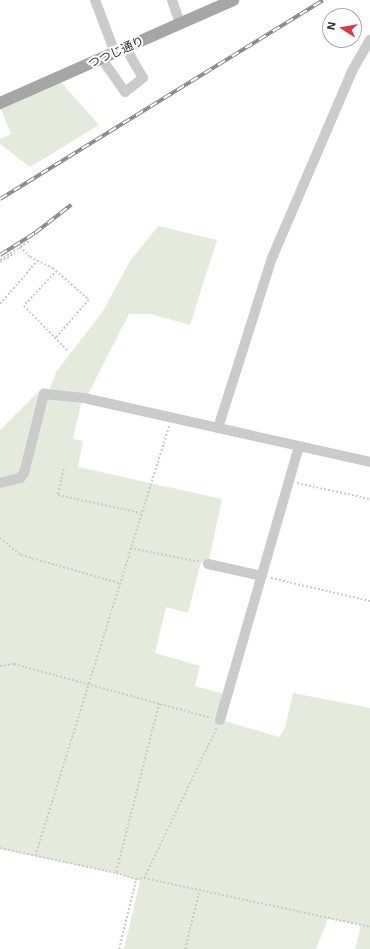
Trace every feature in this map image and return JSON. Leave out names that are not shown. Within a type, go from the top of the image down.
[{"type":"main road","name":"つつじ通り","points":[[0,103],[232,0]]},
{"type":"street","points":[[95,0],[120,50],[143,78],[125,92],[102,59]]},
{"type":"street","points":[[172,0],[180,23]]},
{"type":"street","points":[[218,428],[272,258],[352,71],[370,40]]},
{"type":"street","points":[[0,483],[20,478],[24,473],[44,394],[84,398],[370,462]]},
{"type":"street","points":[[220,720],[299,446]]},
{"type":"street","points":[[208,564],[262,576]]},
{"type":"path","points":[[0,261],[29,242]]},
{"type":"path","points":[[20,247],[30,257],[56,271],[89,300],[56,338]]},
{"type":"path","points":[[0,261],[15,253]]},
{"type":"path","points":[[0,304],[38,260]]},
{"type":"path","points":[[56,271],[24,306],[69,352]]},
{"type":"path","points":[[35,856],[144,502],[172,418]]},
{"type":"path","points":[[64,469],[58,495],[141,513]]},
{"type":"path","points":[[289,481],[370,499]]},
{"type":"path","points":[[0,538],[21,555],[119,582]]},
{"type":"path","points":[[130,548],[208,564]]},
{"type":"path","points":[[262,576],[370,601]]},
{"type":"path","points":[[0,666],[14,664],[220,720],[144,878]]},
{"type":"path","points":[[116,872],[159,703]]},
{"type":"path","points":[[0,848],[116,872],[136,879],[144,878],[199,892],[370,927]]},
{"type":"path","points":[[119,949],[136,879]]},
{"type":"path","points":[[185,949],[199,892]]},
{"type":"green space","points":[[60,81],[99,125],[30,167],[0,144],[0,139],[11,134],[1,109]]},
{"type":"green space","points":[[158,226],[217,240],[190,325],[151,314],[129,314],[87,396],[83,395],[73,439],[83,441],[78,467],[222,499],[208,564],[201,562],[188,613],[166,607],[155,653],[200,666],[195,686],[225,694],[218,719],[279,737],[285,728],[293,693],[370,708],[370,949],[355,949],[361,925],[328,919],[316,949],[124,949],[140,881],[115,873],[0,849],[0,430],[42,388],[50,389],[56,372],[103,311],[130,261]]},
{"type":"railway","points":[[0,199],[323,0]]},
{"type":"railway","points":[[0,255],[35,233],[71,205]]}]
